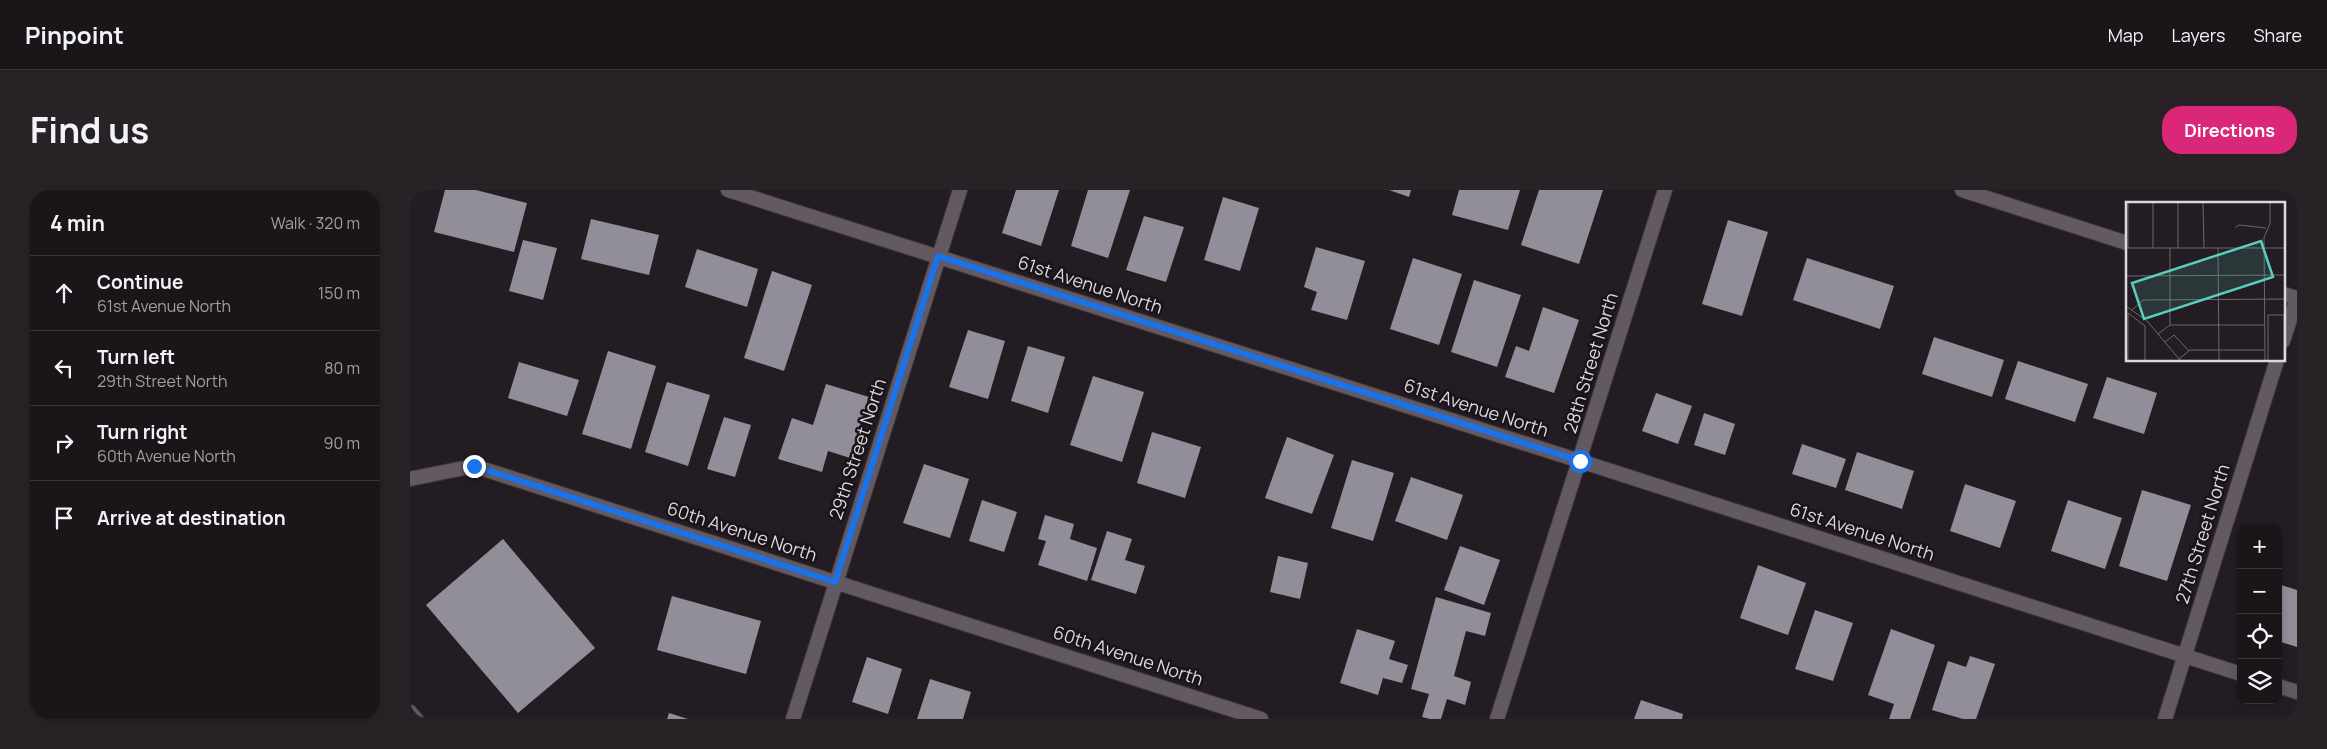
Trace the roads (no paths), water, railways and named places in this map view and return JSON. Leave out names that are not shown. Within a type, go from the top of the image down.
[{"type":"street","name":"61st Avenue North","points":[[728,190],[2237,673]]},
{"type":"street","name":"29th Street North","points":[[793,719],[960,190]]},
{"type":"street","name":"28th Street North","points":[[1497,719],[1665,190]]},
{"type":"street","points":[[1962,190],[2126,243]]},
{"type":"street","points":[[2284,294],[2297,298],[2284,338]]},
{"type":"street","name":"27th Street North","points":[[2165,719],[2277,361]]},
{"type":"street","name":"60th Avenue North","points":[[410,479],[474,466],[1260,719]]},
{"type":"street","points":[[2282,687],[2297,692]]},
{"type":"street","points":[[410,712],[416,719]]}]
